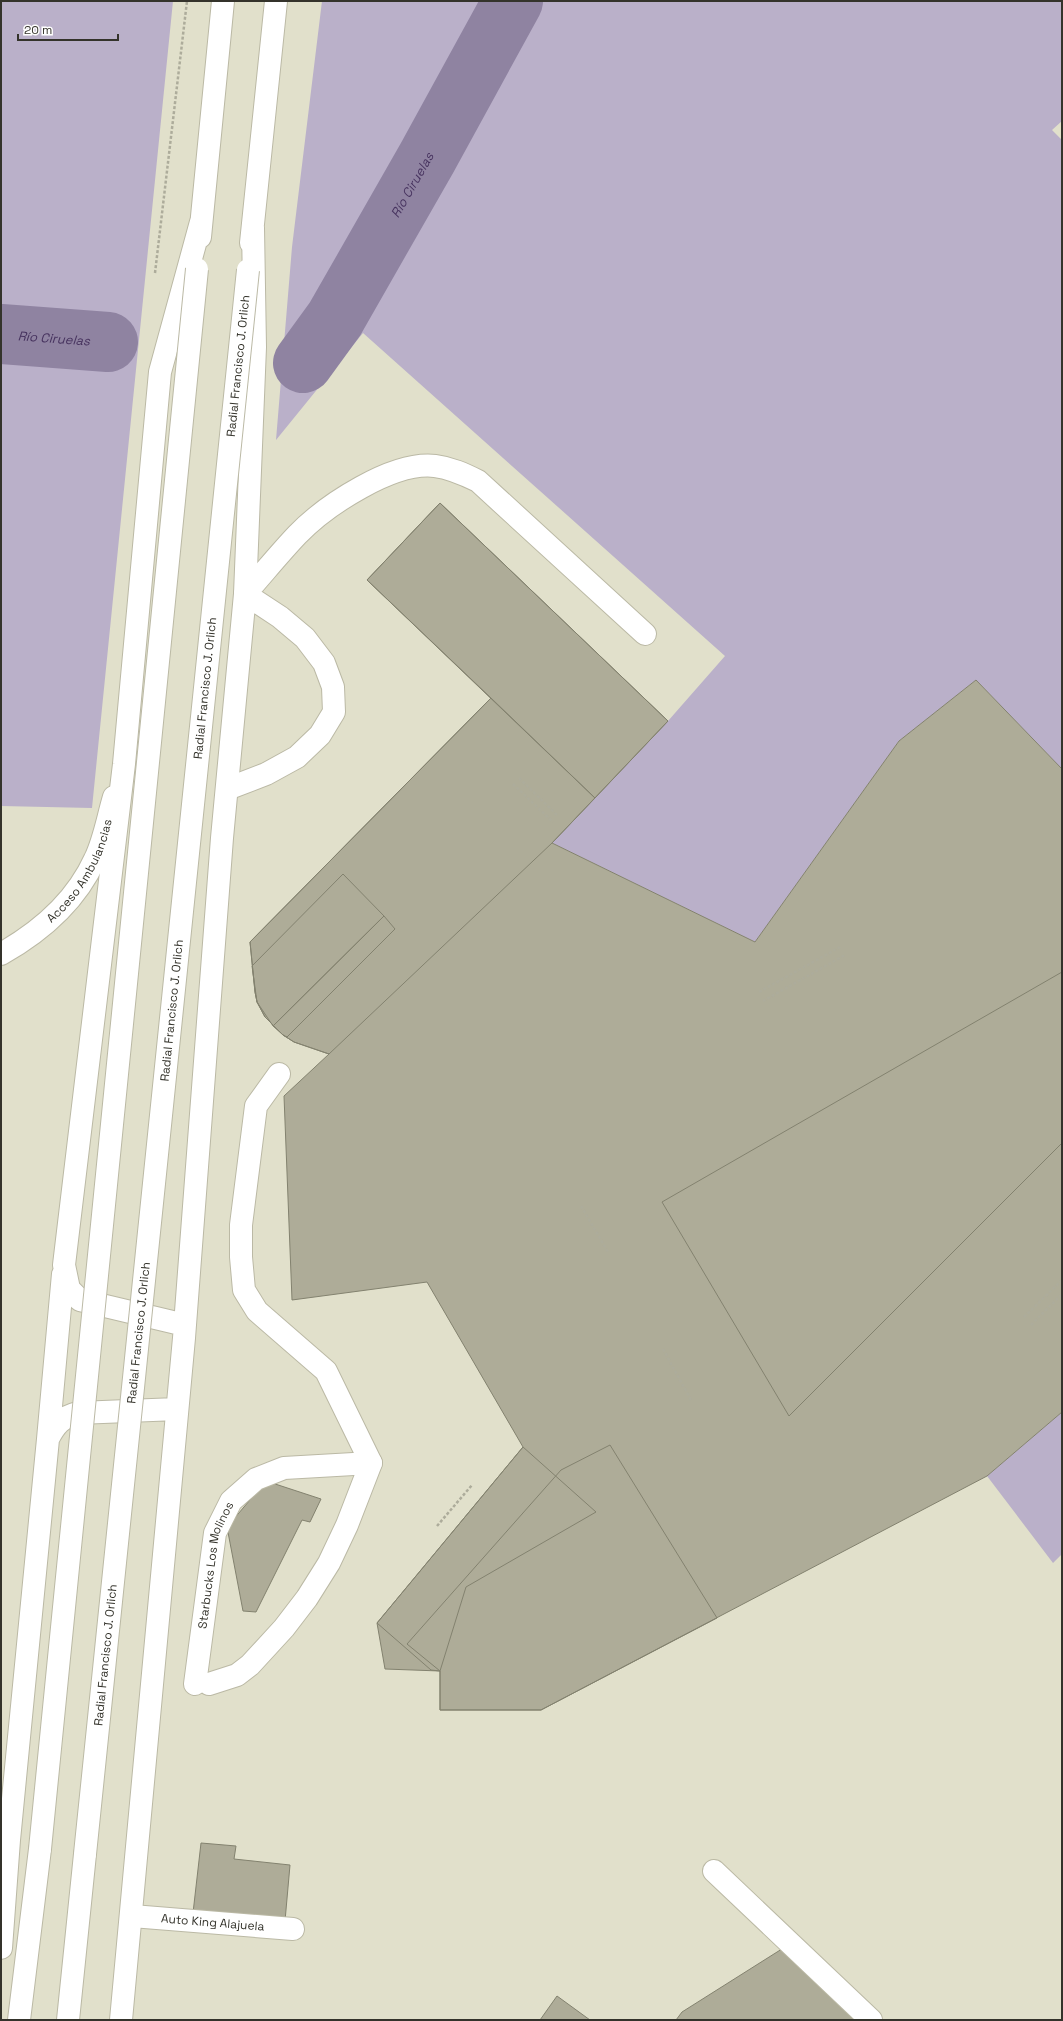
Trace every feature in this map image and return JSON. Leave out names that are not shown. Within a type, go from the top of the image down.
[{"type":"main road","points":[[19,2020],[40,1849],[223,1]]},
{"type":"main road","name":"Radial Francisco J. Orlich","points":[[68,2020],[276,1]]},
{"type":"main road","points":[[1,1948],[9,1840],[64,1265],[124,764],[160,372],[201,222]]},
{"type":"main road","points":[[121,2020],[132,1916],[185,1325],[227,789],[245,594],[255,347],[253,228]]},
{"type":"main road","points":[[245,594],[298,534],[342,498],[404,468],[434,466],[458,471],[478,481],[645,634]]},
{"type":"main road","points":[[227,789],[266,774],[297,757],[320,735],[334,712],[333,687],[326,669],[305,638],[280,617],[245,594]]},
{"type":"main road","name":"Acceso Ambulancias","points":[[1,954],[25,940],[65,905],[85,879],[96,858],[124,764]]},
{"type":"main road","points":[[279,1074],[256,1106],[241,1225],[241,1257],[244,1290],[257,1311],[326,1370],[371,1463]]},
{"type":"main road","points":[[64,1265],[69,1289],[80,1300],[185,1325]]},
{"type":"main road","points":[[48,1440],[59,1421],[66,1416],[78,1413],[177,1409]]},
{"type":"main road","name":"Starbucks Los Molinos","points":[[371,1463],[347,1525],[329,1563],[307,1598],[284,1628],[250,1665],[237,1675],[202,1684],[215,1533],[231,1501],[256,1478],[284,1468],[371,1463]]},
{"type":"main road","points":[[714,1871],[871,2020]]},
{"type":"main road","name":"Auto King Alajuela","points":[[132,1916],[293,1929]]},
{"type":"path","points":[[155,276],[187,1]]},
{"type":"path","points":[[518,778],[558,816]]},
{"type":"path","points":[[513,784],[553,822]]},
{"type":"path","points":[[759,992],[840,947]]},
{"type":"path","points":[[764,1001],[845,955]]},
{"type":"path","points":[[581,1206],[608,1252]]},
{"type":"path","points":[[1024,1317],[1062,1280]]},
{"type":"path","points":[[1031,1325],[1062,1294]]},
{"type":"path","points":[[663,1349],[692,1400]]},
{"type":"path","points":[[437,1526],[472,1485]]},
{"type":"shaded area","points":[[1,1],[173,1],[92,808],[1,806]]},
{"type":"shaded area","points":[[322,1],[1062,1],[1062,121],[1052,130],[1062,140],[1062,769],[976,680],[899,741],[755,942],[552,843],[668,721],[725,656],[363,333],[276,440],[292,247]]},
{"type":"shaded area","points":[[1062,1412],[1062,1554],[1053,1563],[987,1476]]},
{"type":"building","points":[[440,503],[668,721],[595,798],[367,580]]},
{"type":"building","points":[[440,503],[668,721],[552,843],[329,1054],[294,1042],[283,1035],[265,1017],[257,1002],[255,992],[250,942],[491,698],[367,580]]},
{"type":"building","points":[[976,680],[1062,769],[1062,1412],[987,1476],[541,1710],[440,1710],[440,1671],[385,1669],[377,1623],[523,1447],[427,1282],[292,1300],[284,1096],[329,1054],[294,1042],[283,1035],[265,1017],[257,1002],[255,992],[250,942],[491,698],[595,798],[552,843],[755,942],[899,741]]},
{"type":"building","points":[[343,874],[384,916],[273,1026],[257,1002],[252,966]]},
{"type":"building","points":[[384,916],[395,929],[287,1037],[273,1026]]},
{"type":"building","points":[[1062,972],[1062,1143],[789,1416],[662,1202]]},
{"type":"building","points":[[610,1445],[717,1618],[541,1710],[440,1710],[440,1671],[407,1644],[561,1470]]},
{"type":"building","points":[[523,1447],[596,1512],[466,1587],[440,1671],[431,1670],[377,1623]]},
{"type":"building","points":[[266,1481],[321,1499],[310,1522],[302,1520],[256,1612],[243,1611],[227,1527]]},
{"type":"building","points":[[201,1843],[236,1846],[234,1859],[290,1865],[285,1921],[193,1913]]},
{"type":"building","points":[[785,1947],[861,2020],[676,2020],[682,2012]]},
{"type":"building","points":[[557,1996],[590,2020],[540,2020]]},
{"type":"waterway","name":"Río Ciruelas","points":[[303,363],[335,319],[427,158],[513,1]]},
{"type":"waterway","name":"Río Ciruelas","points":[[1,334],[108,342]]}]
